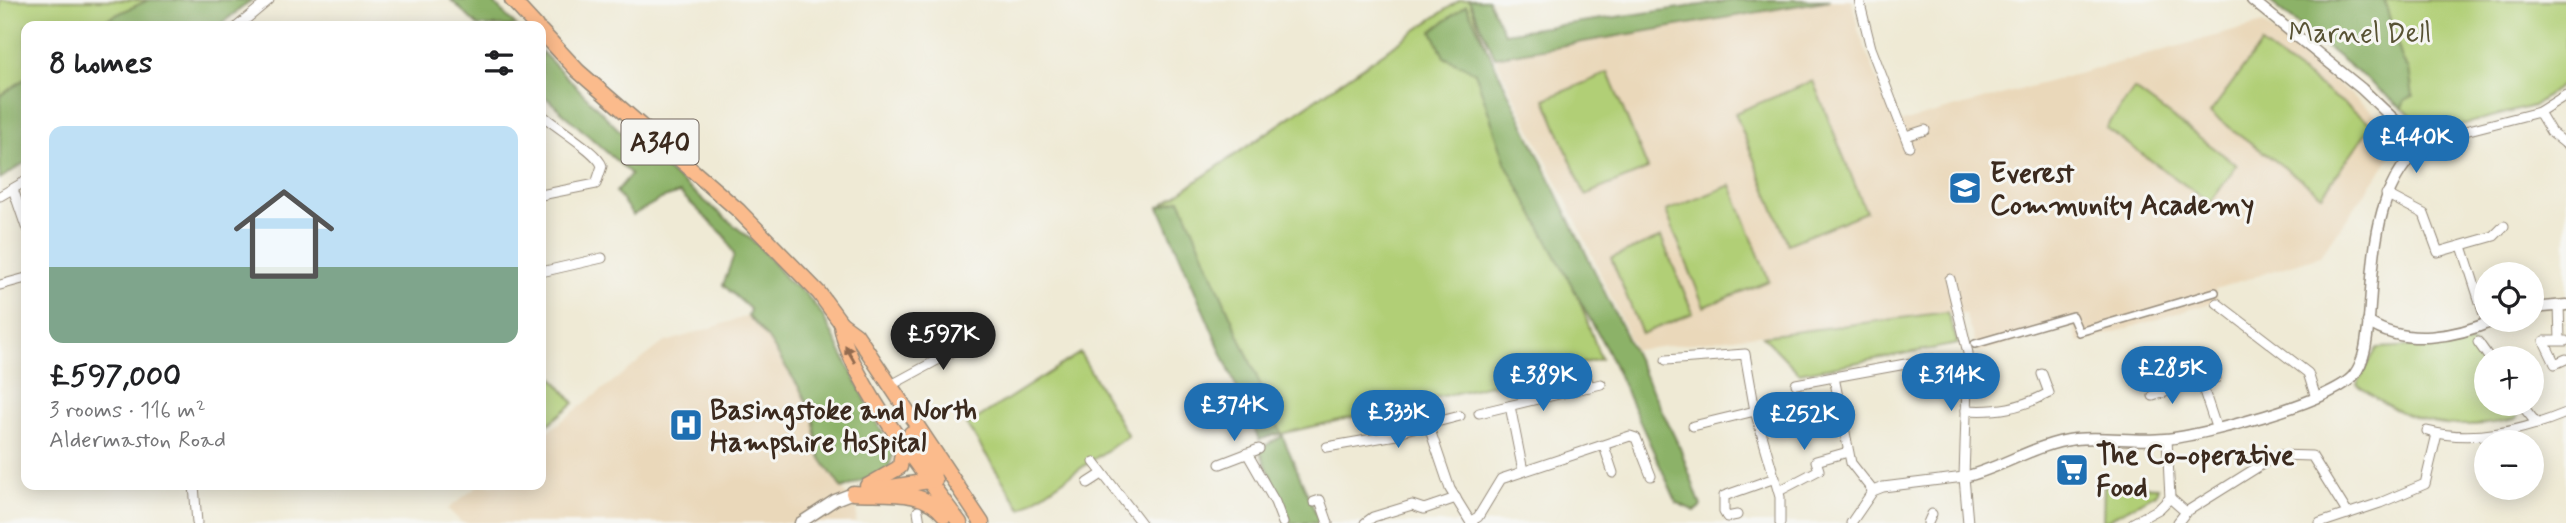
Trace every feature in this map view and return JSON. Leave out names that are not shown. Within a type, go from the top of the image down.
[{"type":"main road","points":[[512,0],[531,21]]},
{"type":"main road","name":"A340","points":[[546,36],[578,71],[738,210],[818,293],[841,323],[856,334],[893,385],[911,420],[982,523]]},
{"type":"main road","name":"A340","points":[[841,323],[842,339],[873,396],[903,444],[960,523]]},
{"type":"main road","points":[[873,396],[893,385]]},
{"type":"main road","name":"A340","points":[[911,420],[911,434],[934,473],[929,481]]},
{"type":"main road","points":[[853,493],[900,467],[903,444]]},
{"type":"main road","points":[[853,493],[951,476]]},
{"type":"main road","points":[[920,503],[929,481]]},
{"type":"main road","points":[[853,493],[937,506],[951,523]]},
{"type":"street","points":[[244,21],[269,0]]},
{"type":"street","points":[[1859,0],[1871,48],[1908,141],[1925,130]]},
{"type":"street","points":[[2252,0],[2361,89],[2399,122],[2409,136],[2426,143]]},
{"type":"street","points":[[1852,523],[1873,491],[1899,482],[1965,477],[2030,450],[2074,439],[2167,439],[2216,427],[2336,390],[2353,376],[2368,338],[2386,194],[2410,157],[2426,143],[2539,113],[2566,95]]},
{"type":"street","points":[[2539,113],[2551,132],[2566,144]]},
{"type":"street","points":[[546,119],[563,134],[594,153],[602,166],[596,184],[546,194]]},
{"type":"street","points":[[2409,136],[2410,157]]},
{"type":"street","points":[[0,196],[21,184]]},
{"type":"street","points":[[13,189],[21,212]]},
{"type":"street","points":[[2386,194],[2424,214],[2438,252],[2494,236],[2504,226]]},
{"type":"street","points":[[2462,246],[2474,277]]},
{"type":"street","points":[[546,271],[603,258]]},
{"type":"street","points":[[0,285],[21,279]]},
{"type":"street","points":[[1950,279],[1968,353],[1965,477],[1968,523]]},
{"type":"street","points":[[1975,344],[2072,316],[2079,332],[2215,292]]},
{"type":"street","points":[[2217,303],[2308,373],[2316,398]]},
{"type":"street","points":[[2544,307],[2562,305],[2563,341],[2544,341],[2554,364],[2566,359]]},
{"type":"street","points":[[2368,322],[2383,332]]},
{"type":"street","points":[[2368,338],[2383,332],[2444,336],[2474,327]]},
{"type":"street","points":[[893,385],[978,338]]},
{"type":"street","points":[[2478,342],[2481,346]]},
{"type":"street","points":[[1666,360],[1745,354],[1755,411],[1779,491],[1780,523]]},
{"type":"street","points":[[1796,384],[1933,359]]},
{"type":"street","points":[[2158,368],[2165,392]]},
{"type":"street","points":[[1586,374],[1589,387]]},
{"type":"street","points":[[1966,410],[1997,412],[2035,401],[2049,393],[2042,374]]},
{"type":"street","points":[[1834,377],[1848,452],[1860,477],[1873,491]]},
{"type":"street","points":[[2153,396],[2216,378]]},
{"type":"street","points":[[2201,382],[2216,427]]},
{"type":"street","points":[[1479,413],[1601,384]]},
{"type":"street","points":[[1510,406],[1523,471]]},
{"type":"street","points":[[1693,426],[1755,411]]},
{"type":"street","points":[[2427,431],[2437,434],[2487,436],[2537,424],[2566,413]]},
{"type":"street","points":[[1333,435],[1332,447],[1396,435],[1460,416]]},
{"type":"street","points":[[2531,416],[2537,424]]},
{"type":"street","points":[[1428,424],[1456,498],[1471,522],[1478,517],[1501,480],[1630,436],[1636,438],[1651,475]]},
{"type":"street","points":[[2320,523],[2425,484],[2437,434]]},
{"type":"street","points":[[2167,439],[2170,498],[2186,512]]},
{"type":"street","points":[[1604,446],[1614,473]]},
{"type":"street","points":[[1220,464],[1259,449]]},
{"type":"street","points":[[1779,491],[1819,470],[1816,461],[1848,452]]},
{"type":"street","points":[[1247,453],[1275,502],[1283,523]]},
{"type":"street","points":[[2178,522],[2186,512],[2277,454],[2312,456],[2348,514]]},
{"type":"street","points":[[1094,462],[1141,523]]},
{"type":"street","points":[[1088,483],[1102,474]]},
{"type":"street","points":[[1737,515],[1727,517],[1724,512],[1724,496],[1775,478]]},
{"type":"street","points":[[194,490],[197,523]]},
{"type":"street","points":[[800,523],[835,500],[853,493]]},
{"type":"street","points":[[1365,523],[1373,517],[1412,505],[1424,509],[1456,498]]},
{"type":"street","points":[[2133,523],[2159,509],[2170,498]]},
{"type":"street","points":[[1314,502],[1320,500],[1328,523]]},
{"type":"street","points":[[920,503],[920,523]]},
{"type":"shaded area","name":"Everest Community Academy","points":[[1830,0],[1852,0],[1858,30],[1895,124],[2263,23],[2392,128],[2395,151],[2320,256],[2215,289],[2217,301],[2079,343],[2072,324],[1978,352],[1965,314],[1947,312],[1635,350],[1583,235],[1495,57]]},
{"type":"shaded area","name":"Basingstoke and North Hampshire Hospital","points":[[748,316],[766,336],[800,389],[813,416],[815,433],[842,489],[857,508],[856,523],[462,523],[448,509],[473,490],[546,490],[546,433],[663,343]]},
{"type":"green space","points":[[0,0],[175,0],[142,21],[21,21],[21,98],[0,112]]},
{"type":"green space","points":[[148,0],[252,0],[225,21],[106,21]]},
{"type":"green space","points":[[451,0],[491,0],[511,21],[473,21]]},
{"type":"green space","points":[[1460,0],[1469,0],[1601,359],[1512,380],[1498,386],[1490,385],[1263,438],[1159,207]]},
{"type":"green space","points":[[1469,0],[1488,0],[1504,33],[1736,0],[1830,0],[1495,57]]},
{"type":"green space","name":"Marnel Dell","points":[[2268,0],[2384,0],[2402,59],[2409,69],[2413,96],[2405,100],[2402,108]]},
{"type":"green space","points":[[2384,0],[2566,0],[2566,82],[2533,106],[2434,132],[2402,108],[2409,69],[2402,59]]},
{"type":"green space","points":[[1466,5],[1680,448],[1701,506],[1695,511],[1677,503],[1610,356],[1506,164],[1475,72],[1444,57],[1432,31]]},
{"type":"green space","points":[[2261,44],[2372,124],[2322,195],[2210,113]]},
{"type":"green space","points":[[546,56],[618,129],[759,246],[788,281],[805,293],[822,314],[893,454],[888,470],[842,489],[820,457],[813,416],[800,389],[766,336],[748,316],[750,309],[723,285],[734,255],[725,236],[680,193],[661,199],[633,215],[616,192],[631,174],[546,98]]},
{"type":"green space","points":[[1608,73],[1648,169],[1585,195],[1545,99]]},
{"type":"green space","points":[[21,81],[21,165],[0,179],[0,96]]},
{"type":"green space","points":[[1813,81],[1866,212],[1788,244],[1735,113]]},
{"type":"green space","points":[[2134,89],[2237,165],[2210,203],[2106,128]]},
{"type":"green space","points":[[1731,185],[1769,281],[1704,307],[1666,211]]},
{"type":"green space","points":[[1180,199],[1282,436],[1278,433],[1259,440],[1159,207]]},
{"type":"green space","points":[[1661,237],[1693,313],[1642,334],[1611,258]]},
{"type":"green space","points":[[1947,312],[1958,344],[1799,373],[1763,336]]},
{"type":"green space","points":[[2473,343],[2475,346],[2474,416],[2517,416],[2517,419],[2452,425],[2413,417],[2395,409],[2357,384],[2377,348]]},
{"type":"green space","points":[[1080,353],[1128,436],[1021,509],[967,425]]},
{"type":"green space","points":[[546,369],[574,403],[546,426]]},
{"type":"green space","points":[[1283,436],[1320,523],[1291,523],[1259,449]]},
{"type":"green space","points":[[2104,485],[2158,487],[2156,494],[2103,522]]},
{"type":"place","name":"Everest Community Academy","points":[[1965,188]]},
{"type":"place","name":"Basingstoke and North Hampshire Hospital","points":[[686,425]]},
{"type":"place","name":"The Co-operative Food","points":[[2072,470]]}]
